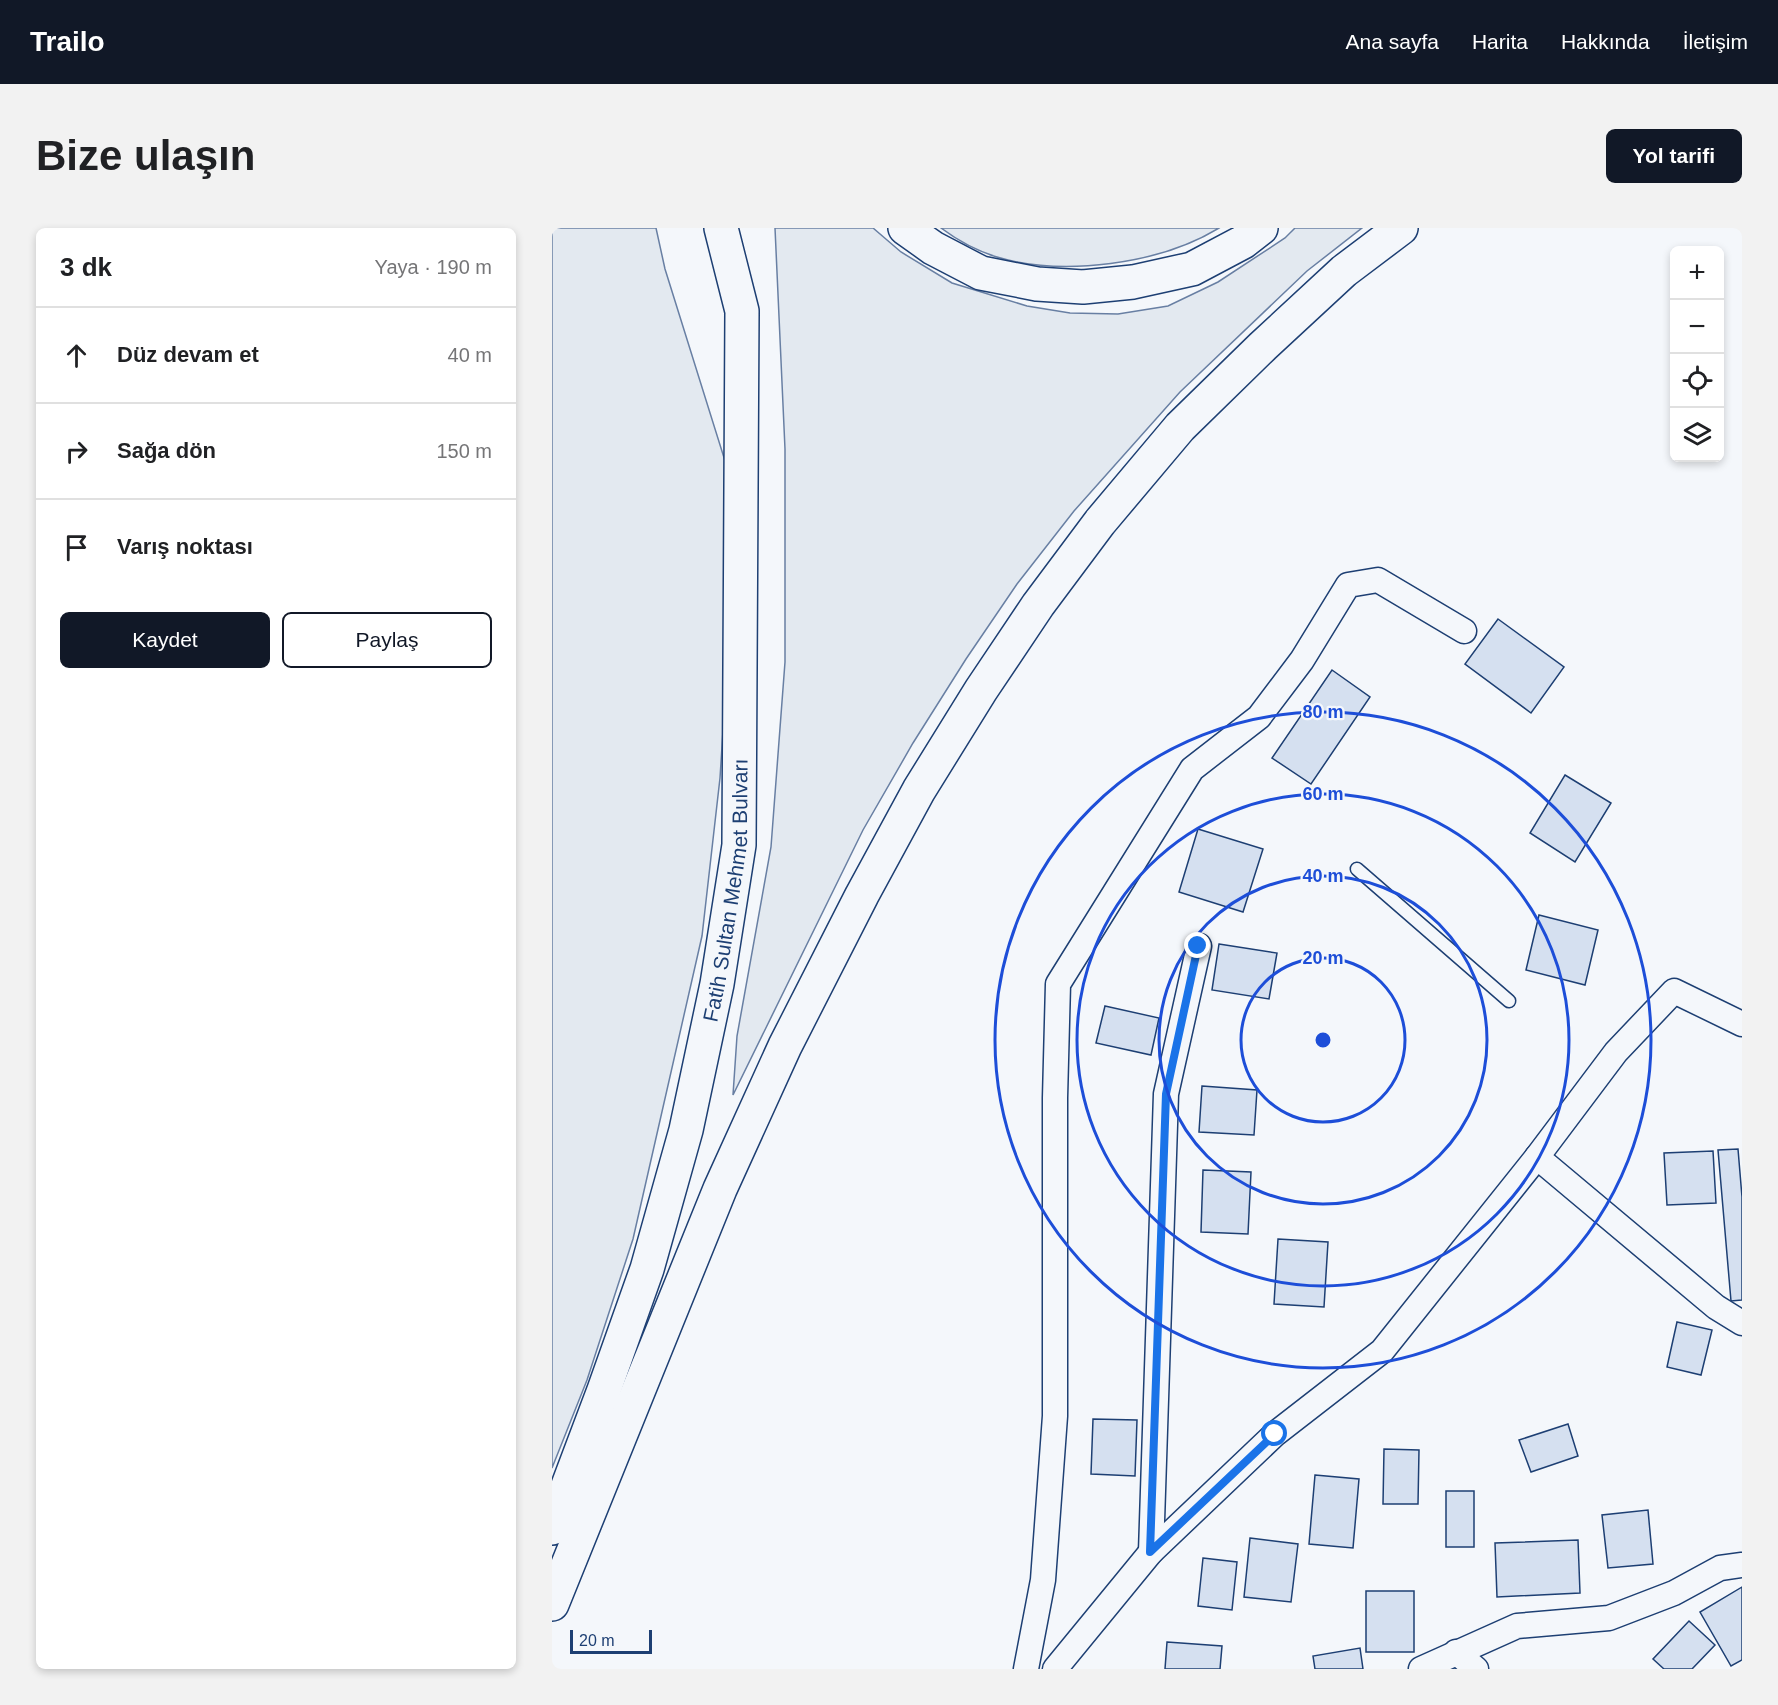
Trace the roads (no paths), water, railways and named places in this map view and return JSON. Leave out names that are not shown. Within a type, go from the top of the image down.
[{"type":"highway","name":"Fatih Sultan Mehmet Bulvarı","points":[[552,1528],[647,1269],[686,1130],[717,984],[739,845],[742,311],[721,228]]},
{"type":"highway","points":[[742,228],[742,311]]},
{"type":"highway","points":[[905,228],[933,248],[981,273],[1037,284],[1083,287],[1133,282],[1192,269],[1243,242],[1261,228]]},
{"type":"highway","points":[[552,1604],[720,1189],[785,1046],[862,895],[925,780],[1038,605],[1100,522],[1180,427],[1344,271],[1401,228]]},
{"type":"street","points":[[1026,1669],[1043,1580],[1054,1416],[1055,1098],[1058,984],[1192,769],[1259,717],[1302,660],[1348,585],[1378,580],[1464,631]]},
{"type":"street","points":[[1150,1552],[1166,1094],[1198,946]]},
{"type":"street","points":[[1055,1669],[1150,1552],[1275,1434],[1382,1351],[1537,1157],[1616,1052],[1674,991],[1742,1024]]},
{"type":"street","points":[[1537,1157],[1716,1307],[1742,1323]]},
{"type":"street","points":[[1421,1669],[1516,1626],[1609,1618],[1674,1593],[1720,1568],[1742,1565]]},
{"type":"street","points":[[1456,1652],[1476,1669]]},
{"type":"lane","points":[[1357,869],[1509,1001]]}]
